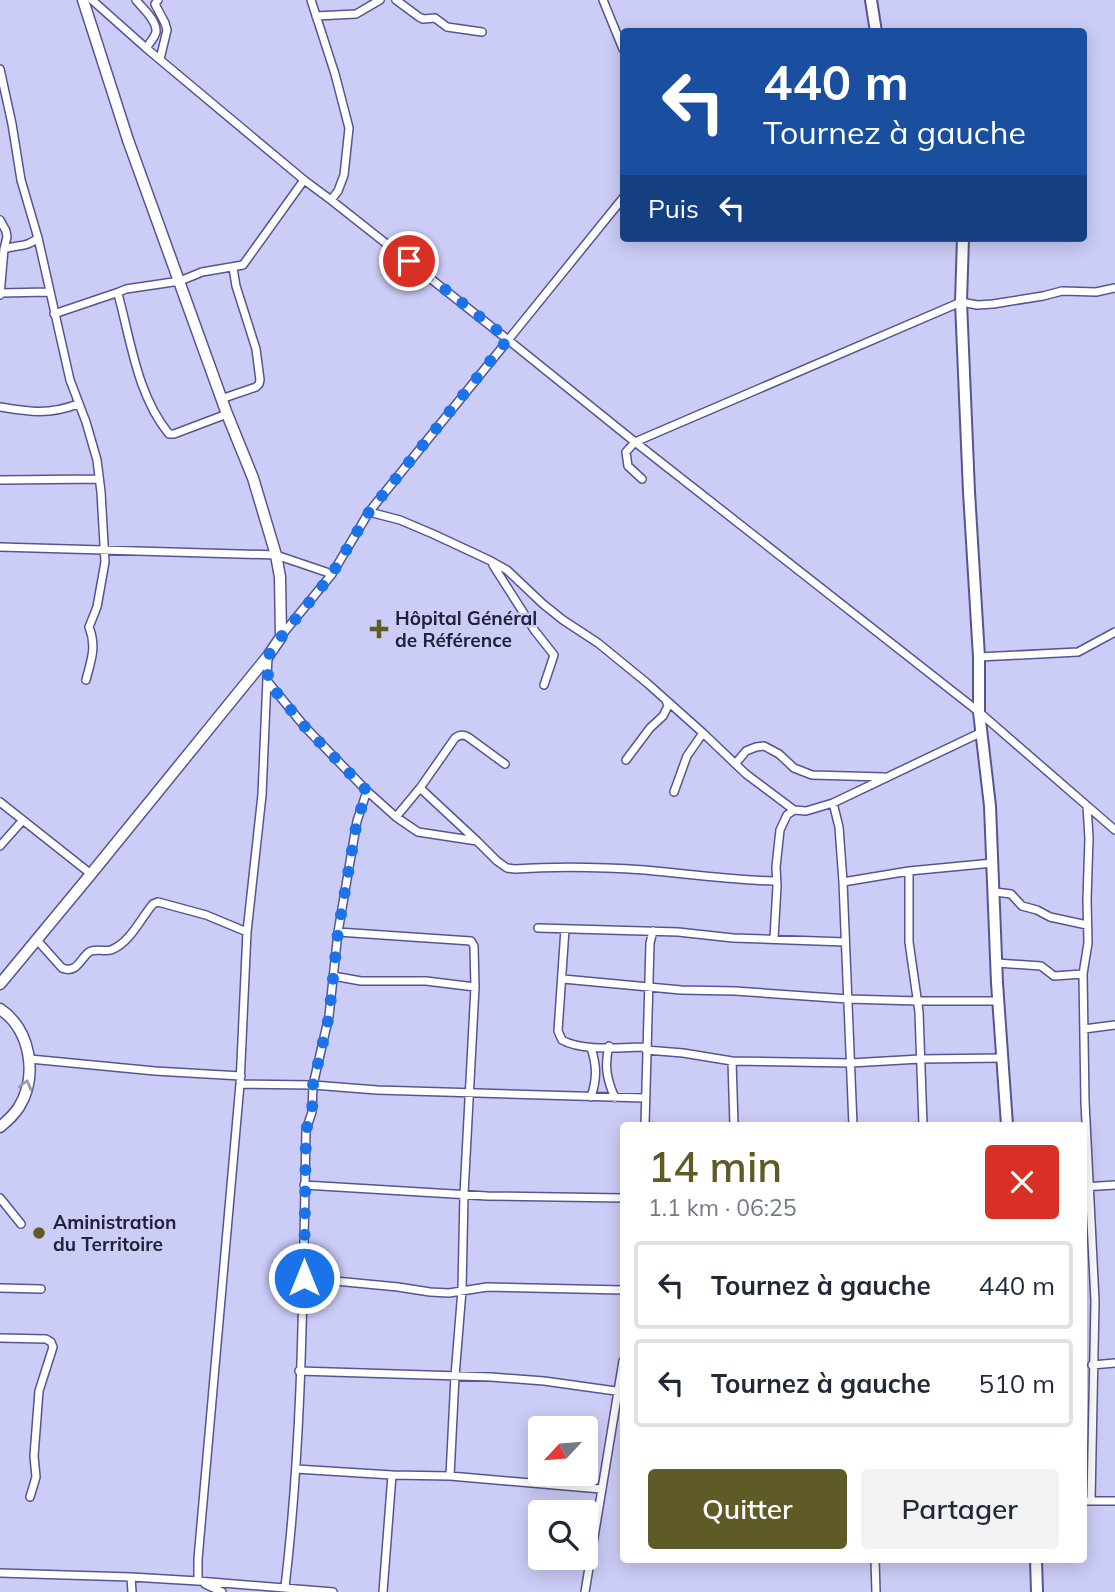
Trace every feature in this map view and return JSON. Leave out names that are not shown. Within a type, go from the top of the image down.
[{"type":"main road","points":[[871,0],[875,28]]},
{"type":"main road","points":[[962,242],[961,302],[979,657],[979,712],[990,806],[998,1001],[1007,1122]]},
{"type":"main road","points":[[1035,1563],[1037,1592]]},
{"type":"street","points":[[83,0],[119,115],[221,399],[253,478],[280,577],[281,637]]},
{"type":"street","points":[[92,0],[304,180],[979,712],[1115,830]]},
{"type":"street","points":[[136,0],[152,19],[156,29],[146,48]]},
{"type":"street","points":[[158,0],[155,4],[167,30],[160,59]]},
{"type":"street","points":[[311,0],[349,128],[344,175],[331,200]]},
{"type":"street","points":[[316,16],[356,14],[380,0]]},
{"type":"street","points":[[396,0],[423,19],[435,18],[447,27],[482,32]]},
{"type":"street","points":[[603,0],[620,42]]},
{"type":"street","points":[[0,69],[21,180],[38,238],[70,380],[91,439],[99,479],[105,562],[97,607],[89,627],[94,643],[86,680]]},
{"type":"street","points":[[54,314],[126,289],[180,281],[202,272],[243,265],[304,180]]},
{"type":"street","points":[[0,984],[268,656],[332,574],[369,512],[620,202]]},
{"type":"street","points":[[0,219],[6,230],[7,242],[0,294],[49,292]]},
{"type":"street","points":[[4,249],[28,246],[38,238]]},
{"type":"street","points":[[221,399],[256,387],[260,380],[256,349],[233,268]]},
{"type":"street","points":[[642,479],[628,466],[626,452],[635,443],[961,302],[977,305],[1062,291],[1096,292],[1115,288]]},
{"type":"street","points":[[119,292],[136,364],[149,400],[169,434],[227,414]]},
{"type":"street","points":[[0,407],[29,412],[59,411],[78,404]]},
{"type":"street","points":[[0,480],[99,479]]},
{"type":"street","points":[[369,512],[400,520],[507,570],[543,604],[598,643],[666,700],[746,774],[794,810],[806,811],[833,803],[982,732]]},
{"type":"street","points":[[0,547],[276,555],[332,574]]},
{"type":"street","points":[[491,561],[535,631],[554,655],[544,685]]},
{"type":"street","points":[[979,657],[1078,652],[1115,632]]},
{"type":"street","points":[[198,1581],[240,1080],[247,932],[262,795],[268,656]]},
{"type":"street","points":[[268,682],[305,727],[396,817],[418,832],[477,841]]},
{"type":"street","points":[[626,761],[650,728],[663,716],[668,706],[666,700]]},
{"type":"street","points":[[674,792],[687,756],[703,733]]},
{"type":"street","points":[[396,817],[458,736],[465,735],[505,764]]},
{"type":"street","points":[[736,763],[746,751],[764,746],[779,754],[794,768],[813,775],[886,777]]},
{"type":"street","points":[[420,788],[507,868],[640,870],[776,882]]},
{"type":"street","points":[[285,1587],[296,1469],[304,1278],[306,1130],[312,1112],[313,1085],[329,1016],[338,932],[357,821],[367,791]]},
{"type":"street","points":[[0,802],[92,874]]},
{"type":"street","points":[[833,803],[839,827],[843,882],[853,1122]]},
{"type":"street","points":[[1085,1122],[1083,974],[1088,943],[1087,806]]},
{"type":"street","points":[[774,939],[780,830],[787,814],[794,810]]},
{"type":"street","points":[[0,846],[23,820]]},
{"type":"street","points":[[843,882],[909,871],[993,863]]},
{"type":"street","points":[[909,871],[909,942],[918,1002],[923,1122]]},
{"type":"street","points":[[995,892],[1011,894],[1022,906],[1050,917],[1087,925]]},
{"type":"street","points":[[37,940],[62,968],[71,969],[89,953],[95,950],[110,951],[123,942],[153,904],[158,902],[206,915],[247,932]]},
{"type":"street","points":[[538,928],[678,932],[733,938],[845,942]]},
{"type":"street","points":[[565,929],[558,1031],[562,1040],[570,1044],[591,1048],[646,1048],[733,1061],[851,1063],[1003,1058]]},
{"type":"street","points":[[338,932],[471,941],[474,946],[475,987],[464,1194],[462,1290],[450,1476]]},
{"type":"street","points":[[645,1122],[650,943],[653,932]]},
{"type":"street","points":[[997,963],[1041,966],[1054,976],[1083,974]]},
{"type":"street","points":[[333,976],[361,981],[426,981],[475,987]]},
{"type":"street","points":[[563,979],[681,990],[848,999],[998,1001]]},
{"type":"street","points":[[0,1009],[8,1014],[23,1035],[30,1059],[28,1084],[19,1108],[0,1127]]},
{"type":"street","points":[[1084,1029],[1115,1025]]},
{"type":"street","points":[[609,1046],[606,1059],[607,1079],[615,1098]]},
{"type":"street","points":[[591,1048],[596,1081],[591,1097]]},
{"type":"street","points":[[30,1059],[240,1080],[377,1090],[645,1098]]},
{"type":"street","points":[[733,1061],[734,1122]]},
{"type":"street","points":[[304,1185],[487,1196],[620,1198]]},
{"type":"street","points":[[1087,1186],[1115,1185]]},
{"type":"street","points":[[0,1198],[21,1224]]},
{"type":"street","points":[[1087,1199],[1095,1301],[1087,1500],[1115,1501]]},
{"type":"street","points":[[304,1278],[449,1293],[487,1287],[620,1290]]},
{"type":"street","points":[[0,1288],[41,1289]]},
{"type":"street","points":[[0,1338],[46,1339],[53,1347],[39,1391],[34,1456],[36,1477],[30,1497]]},
{"type":"street","points":[[1092,1365],[1115,1363]]},
{"type":"street","points":[[299,1371],[544,1381],[620,1391]]},
{"type":"street","points":[[585,1592],[601,1489],[620,1396]]},
{"type":"street","points":[[296,1469],[450,1476],[601,1489]]},
{"type":"street","points":[[383,1592],[392,1475]]},
{"type":"street","points":[[875,1563],[876,1592]]},
{"type":"street","points":[[0,1573],[131,1577],[333,1592]]},
{"type":"street","points":[[131,1577],[132,1592]]},
{"type":"street","points":[[198,1581],[222,1592]]},
{"type":"place","name":"Hôpital Général de Référence","points":[[379,629]]},
{"type":"place","name":"Aministration du Territoire","points":[[39,1233]]},
{"type":"route","points":[[304,1278],[306,1130],[312,1112],[313,1085],[329,1016],[338,932],[357,821],[367,791],[305,727],[268,682],[268,656],[332,574],[369,512],[508,339],[409,261]]}]
